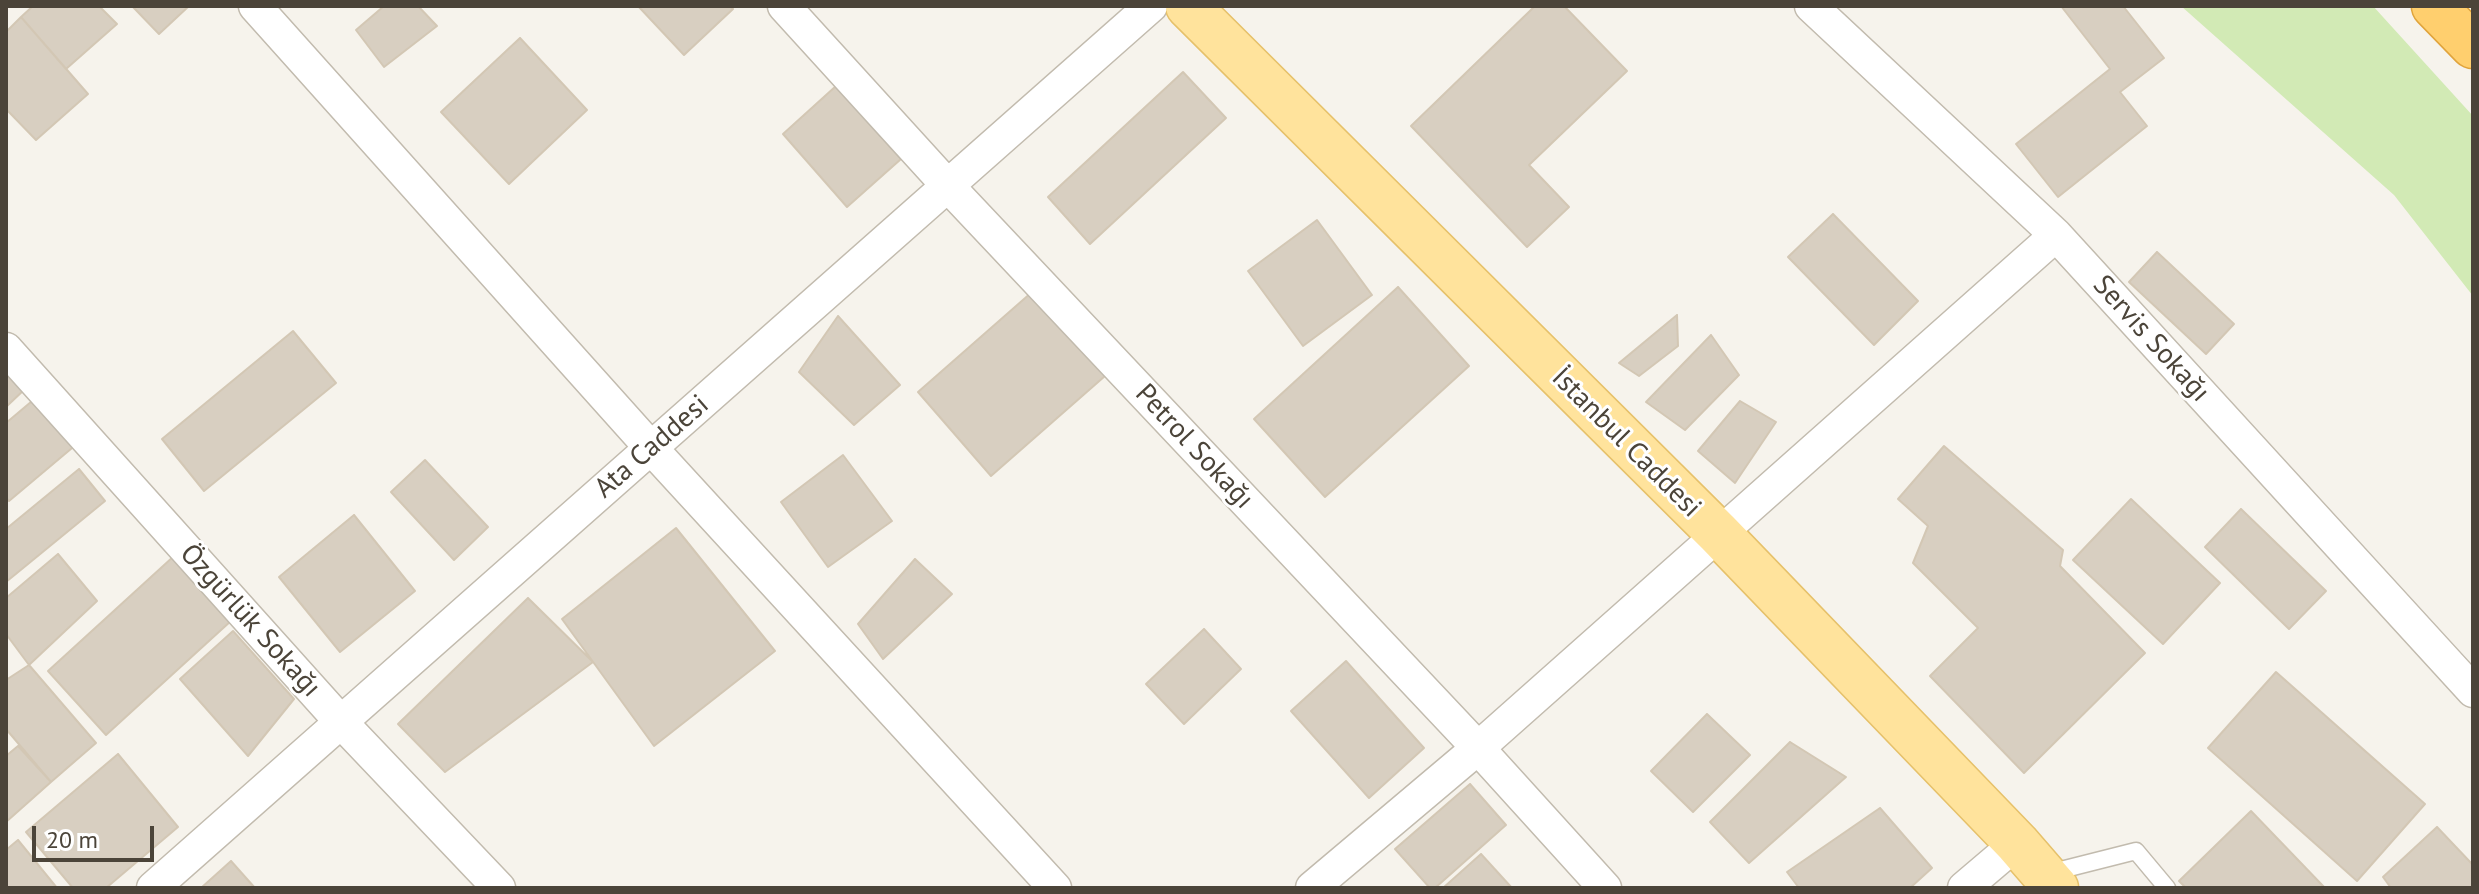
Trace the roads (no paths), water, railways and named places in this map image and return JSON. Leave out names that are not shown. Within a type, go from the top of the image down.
[{"type":"highway","points":[[2434,6],[2473,46]]},
{"type":"main road","name":"İstanbul Caddesi","points":[[1188,6],[1718,533],[2039,868]]},
{"type":"street","points":[[255,6],[651,448],[1055,888]]},
{"type":"street","name":"Petrol Sokağı","points":[[784,6],[948,186],[1478,748],[1605,888]]},
{"type":"street","name":"Ata Caddesi","points":[[153,888],[1151,6]]},
{"type":"street","name":"Servis Sokağı","points":[[1811,6],[2056,235],[2473,691]]},
{"type":"street","points":[[1312,888],[1478,748],[2056,235]]},
{"type":"street","name":"Özgürlük Sokağı","points":[[6,349],[341,722],[499,888]]},
{"type":"street","points":[[1964,888],[2039,868]]},
{"type":"lane","points":[[2039,868],[2136,851],[2167,888]]}]
